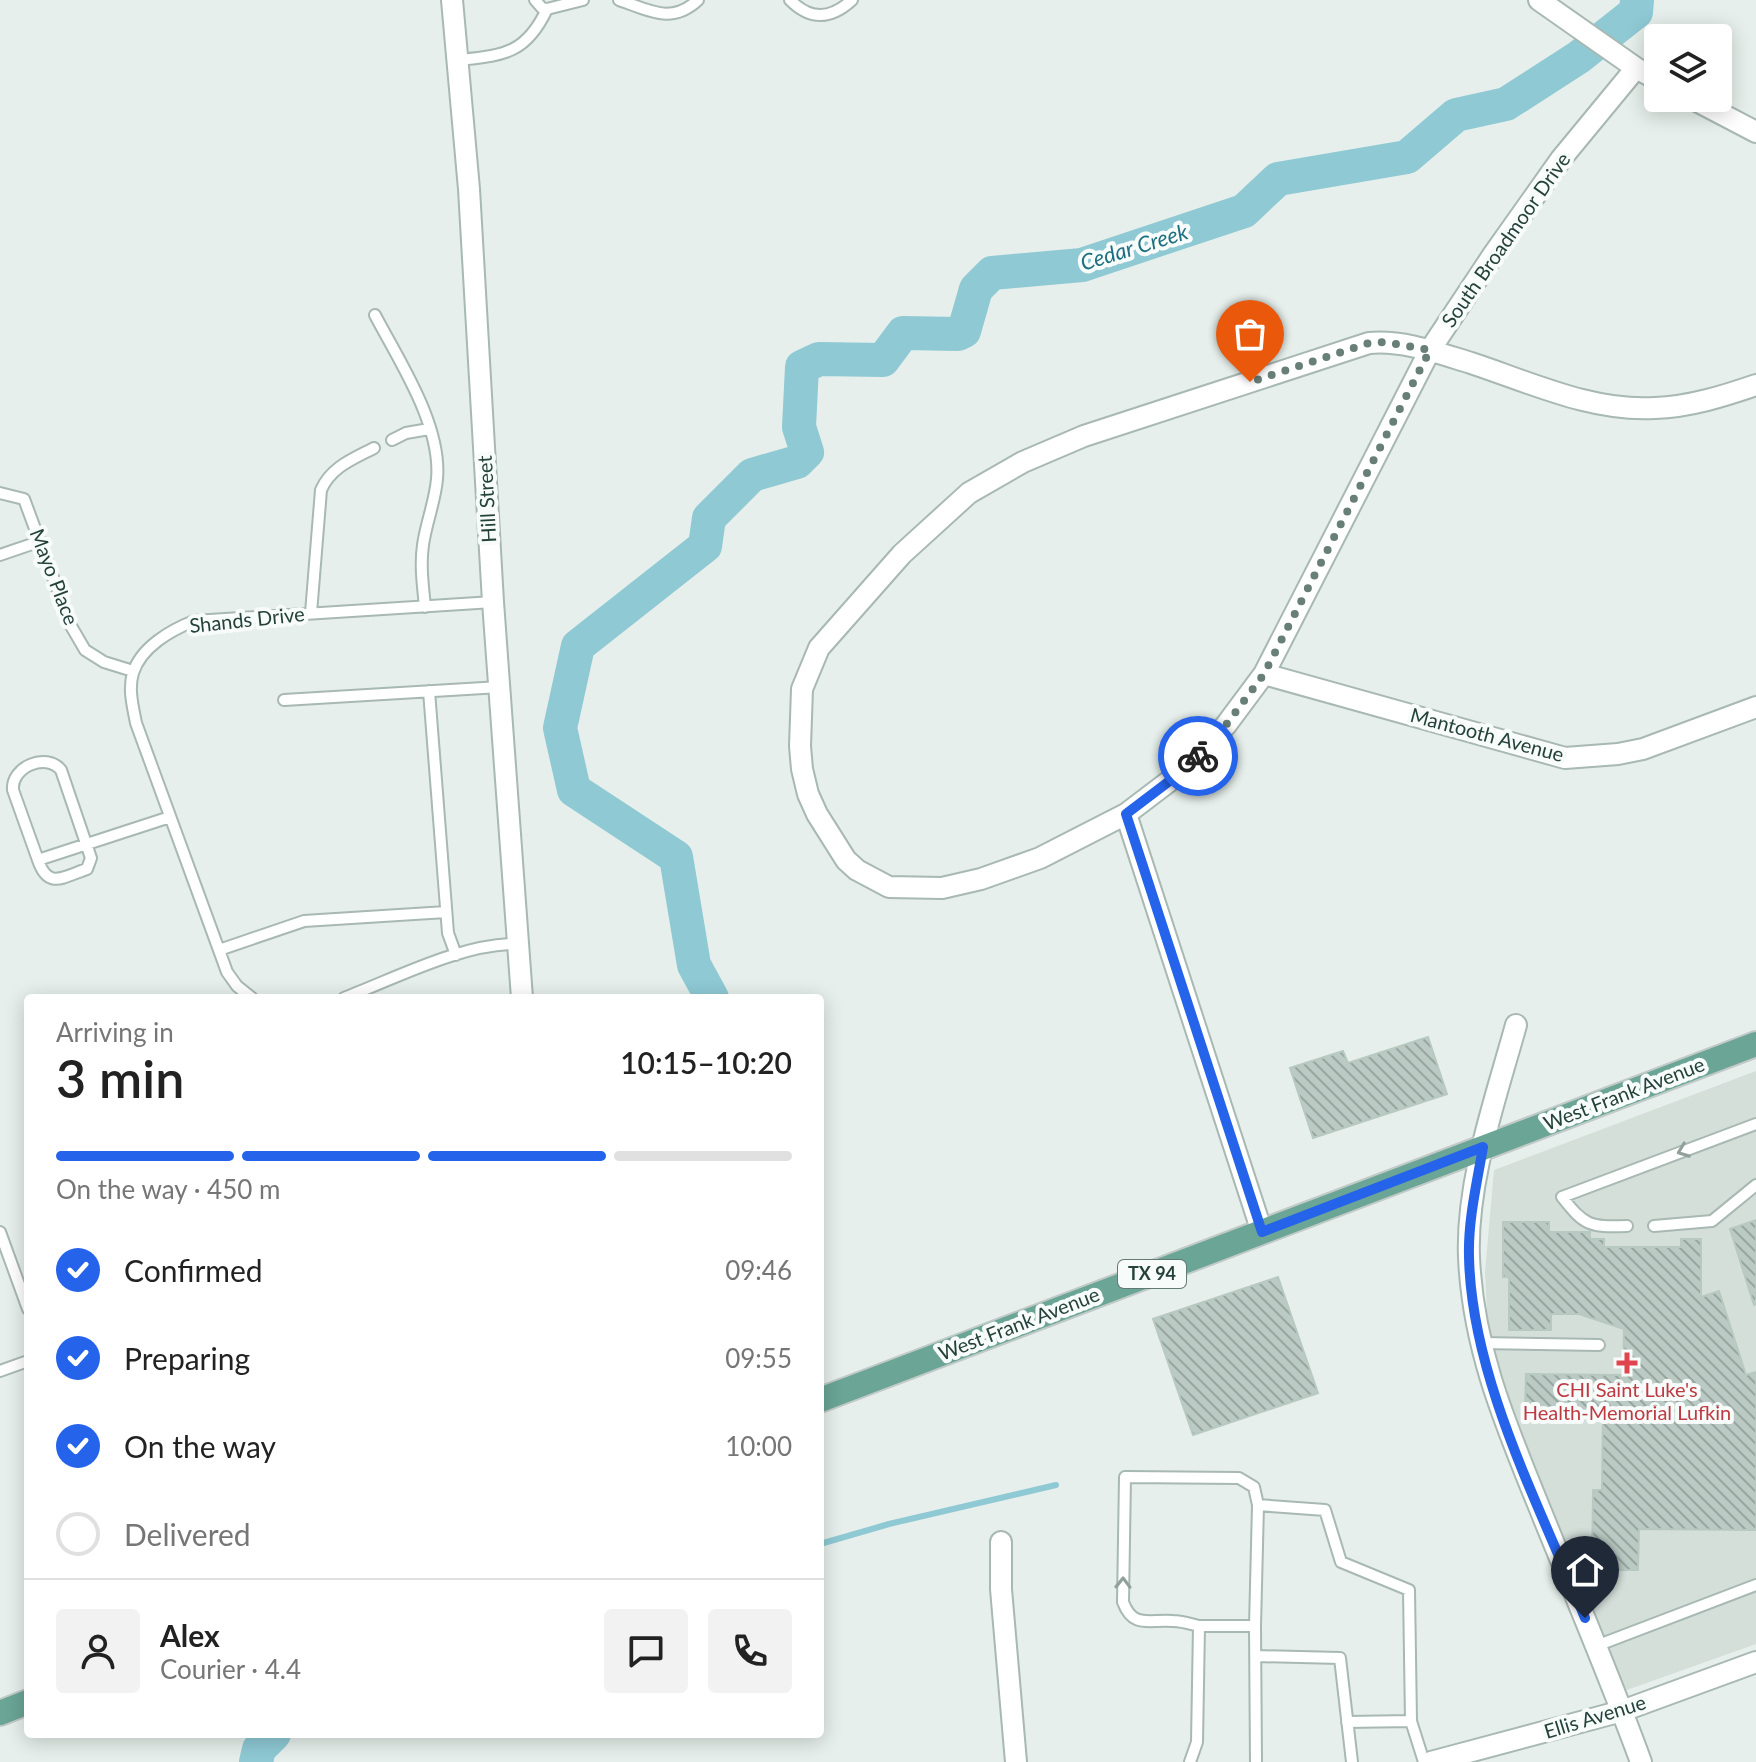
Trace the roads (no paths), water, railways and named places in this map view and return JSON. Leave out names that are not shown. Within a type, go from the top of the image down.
[{"type":"main road","name":"West Frank Avenue","points":[[824,1398],[1756,1044]]},
{"type":"main road","points":[[0,1713],[24,1704]]},
{"type":"street","name":"Hill Street","points":[[452,0],[470,201],[493,602],[522,994]]},
{"type":"street","points":[[1539,0],[1644,72]]},
{"type":"street","name":"South Broadmoor Drive","points":[[1636,68],[1561,159],[1430,350],[1264,674],[1226,725],[1184,770],[1126,814],[1040,858],[981,879],[942,888],[889,887],[873,879],[846,860],[808,794],[802,769],[799,721],[802,689],[819,648],[902,554],[949,511],[969,493],[1023,462],[1084,436],[1348,348],[1385,342],[1430,350],[1595,403],[1654,408],[1724,396],[1756,385]]},
{"type":"street","points":[[1718,112],[1756,132]]},
{"type":"street","name":"Mantooth Avenue","points":[[1264,674],[1565,758],[1643,749],[1756,707]]},
{"type":"street","points":[[1126,814],[1262,1232]]},
{"type":"street","points":[[1516,1025],[1483,1147],[1474,1201],[1469,1255],[1480,1343],[1494,1395],[1641,1762]]},
{"type":"street","points":[[1001,1542],[1001,1589],[1016,1762]]},
{"type":"street","name":"Ellis Avenue","points":[[1431,1762],[1622,1711],[1756,1662]]},
{"type":"lane","points":[[535,0],[547,9],[583,0]]},
{"type":"lane","points":[[619,0],[672,15],[689,8],[698,0]]},
{"type":"lane","points":[[790,0],[804,10],[826,17],[835,14],[852,0]]},
{"type":"lane","points":[[459,60],[510,53],[539,28],[547,9]]},
{"type":"lane","points":[[375,315],[412,386],[436,457],[437,479],[423,544],[421,570],[425,607]]},
{"type":"lane","points":[[392,440],[406,433],[429,429]]},
{"type":"lane","points":[[311,613],[321,490],[326,479],[341,465],[374,448]]},
{"type":"lane","name":"Mayo Place","points":[[0,493],[24,499],[71,626],[85,650],[104,662],[133,671]]},
{"type":"lane","points":[[0,555],[41,541]]},
{"type":"lane","name":"Shands Drive","points":[[133,671],[167,631],[194,621],[493,602]]},
{"type":"lane","points":[[133,671],[131,696],[136,723],[227,972],[247,994]]},
{"type":"lane","points":[[284,700],[500,687]]},
{"type":"lane","points":[[429,691],[448,933],[456,955]]},
{"type":"lane","points":[[43,762],[57,765],[61,770],[91,858],[87,869],[59,879],[50,879],[43,874],[38,860],[12,781],[16,773],[43,762]]},
{"type":"lane","points":[[38,860],[170,817]]},
{"type":"lane","points":[[219,950],[293,923],[446,912]]},
{"type":"lane","points":[[354,994],[456,955],[495,944],[518,944]]},
{"type":"lane","points":[[1627,1226],[1605,1227],[1582,1221],[1562,1197],[1756,1124]]},
{"type":"lane","points":[[1654,1226],[1712,1221],[1756,1185]]},
{"type":"lane","points":[[0,1232],[24,1298]]},
{"type":"lane","points":[[1480,1343],[1599,1345]]},
{"type":"lane","points":[[0,1371],[24,1362]]},
{"type":"lane","points":[[1255,1626],[1199,1626],[1175,1621],[1139,1621],[1128,1614],[1123,1602],[1125,1477],[1239,1478],[1254,1487],[1258,1505],[1256,1762]]},
{"type":"lane","points":[[1258,1505],[1325,1510],[1341,1562],[1409,1590],[1411,1721],[1424,1762]]},
{"type":"lane","points":[[1596,1646],[1756,1585]]},
{"type":"lane","points":[[1190,1762],[1197,1742],[1199,1626]]},
{"type":"lane","points":[[1256,1656],[1340,1658],[1352,1762]]},
{"type":"lane","points":[[1347,1722],[1411,1721]]},
{"type":"waterway","name":"Cedar Creek","points":[[710,994],[694,965],[676,857],[574,790],[560,728],[578,646],[705,546],[709,518],[752,475],[797,462],[807,452],[799,427],[802,367],[819,359],[883,360],[903,333],[958,334],[964,331],[976,289],[992,273],[1082,265],[1244,211],[1278,179],[1407,157],[1456,115],[1506,104],[1579,57],[1636,12],[1637,0]]},
{"type":"waterway","points":[[824,1543],[889,1524],[1056,1485]]},
{"type":"waterway","name":"Cedar Creek","points":[[256,1762],[259,1749],[270,1738]]},
{"type":"place","name":"CHI Saint Luke's Health-Memorial Lufkin","points":[[1627,1363]]}]
